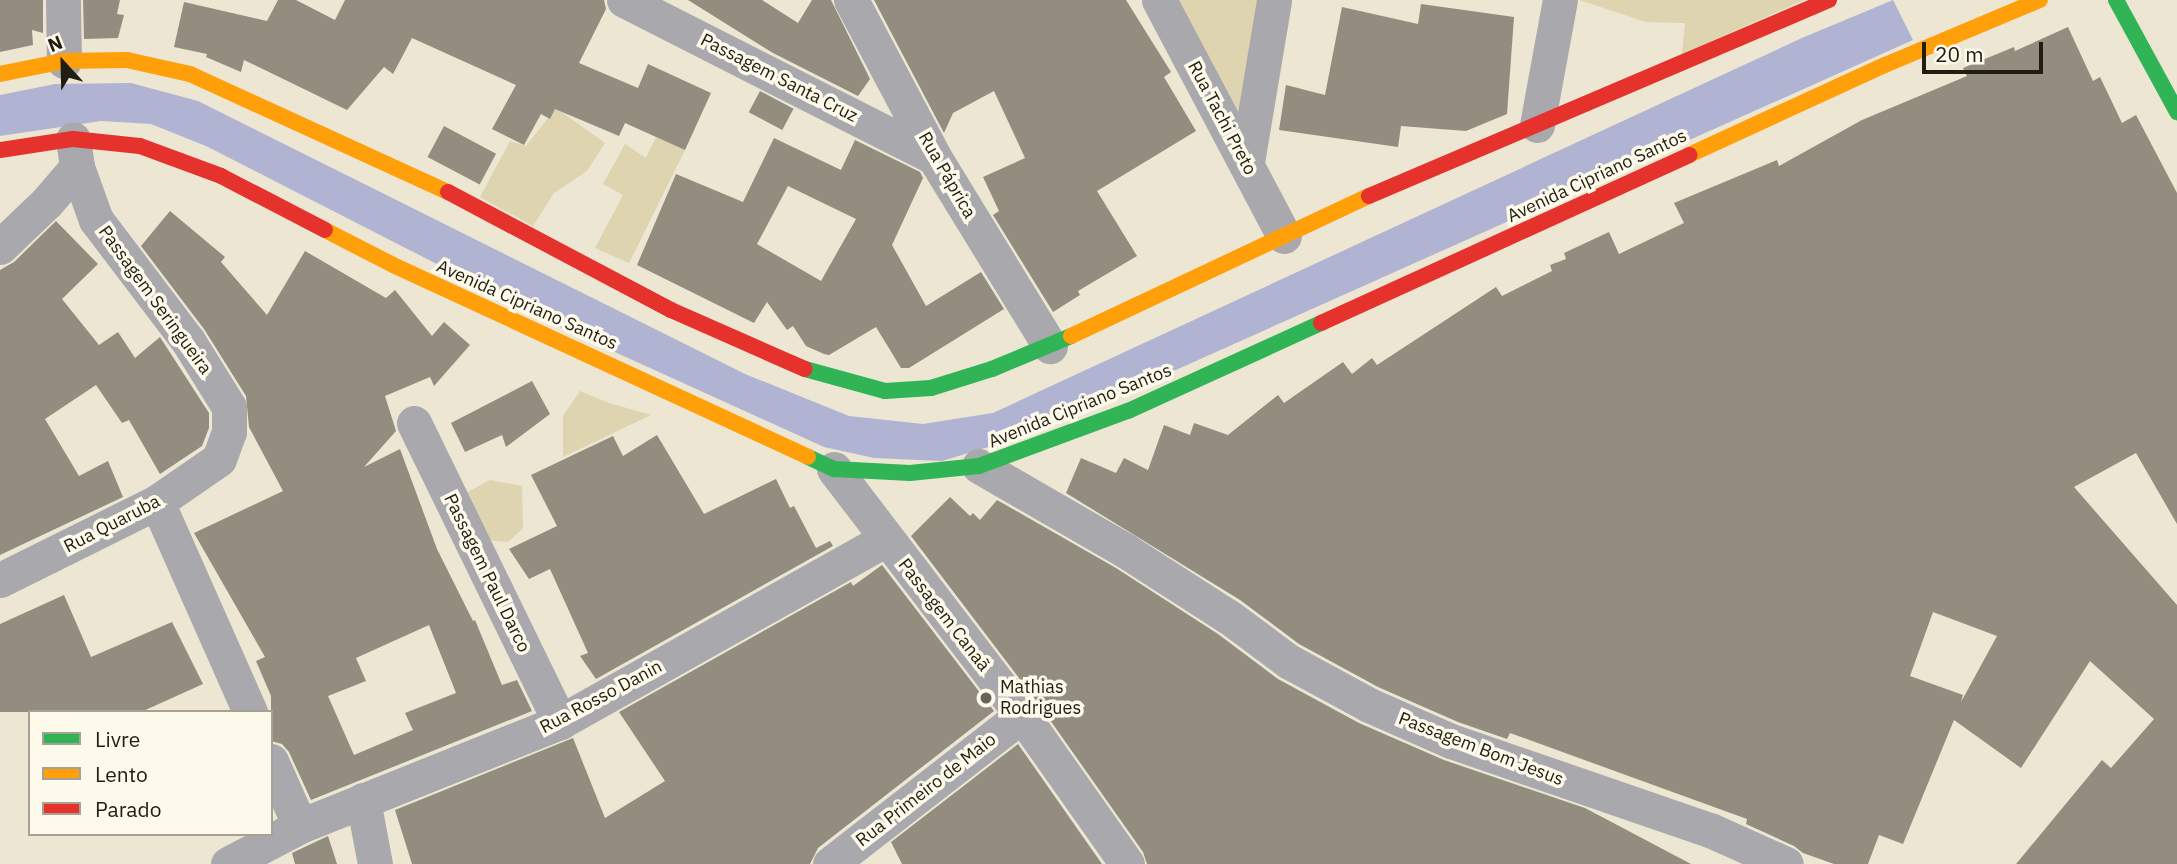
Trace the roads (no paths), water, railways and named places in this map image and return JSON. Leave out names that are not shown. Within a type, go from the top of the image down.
[{"type":"street","points":[[63,0],[64,61]]},
{"type":"street","name":"Passagem Santa Cruz","points":[[624,0],[934,157]]},
{"type":"street","name":"Rua Páprica","points":[[851,0],[934,157],[1050,346]]},
{"type":"street","name":"Rua Tachi Preto","points":[[1159,0],[1284,236]]},
{"type":"street","points":[[1247,162],[1274,0]]},
{"type":"street","points":[[1537,125],[1560,0]]},
{"type":"street","name":"Avenida Cipriano Santos","points":[[0,150],[74,153],[140,146],[221,176],[393,265],[834,469],[910,473],[979,466],[1128,411],[1885,65],[2040,0]]},
{"type":"street","points":[[2116,0],[2177,112]]},
{"type":"street","points":[[0,74],[64,61],[127,60],[190,74],[257,102],[449,192],[671,310],[817,375],[885,391],[931,388],[992,369],[1050,346],[1341,208],[1819,2]]},
{"type":"street","points":[[0,247],[47,202],[74,153]]},
{"type":"street","name":"Passagem Seringueira","points":[[74,153],[96,219],[188,341],[229,407],[229,432],[219,459]]},
{"type":"street","name":"Passagem Paul Darco","points":[[414,423],[560,722]]},
{"type":"street","name":"Rua Quaruba","points":[[0,580],[157,502],[219,459]]},
{"type":"street","name":"Passagem Bom Jesus","points":[[979,466],[1126,551],[1228,617],[1288,661],[1369,705],[1451,741],[1710,830],[1786,864]]},
{"type":"street","name":"Passagem Canaã","points":[[834,469],[1022,715],[1126,864]]},
{"type":"street","points":[[157,502],[249,710]]},
{"type":"street","name":"Rua Rosso Danin","points":[[228,864],[300,826],[560,722],[886,539]]},
{"type":"street","name":"Rua Primeiro de Maio","points":[[830,864],[1022,715]]},
{"type":"street","points":[[273,765],[300,826]]},
{"type":"street","points":[[363,800],[374,864]]},
{"type":"water","points":[[1893,0],[1913,40],[1035,433],[942,461],[874,458],[824,447],[562,328],[206,146],[151,124],[101,121],[0,136],[0,95],[55,84],[131,83],[198,101],[745,374],[849,416],[923,424],[993,413],[1802,38]]},
{"type":"place","name":"Mathias Rodrigues","points":[[986,698]]}]
